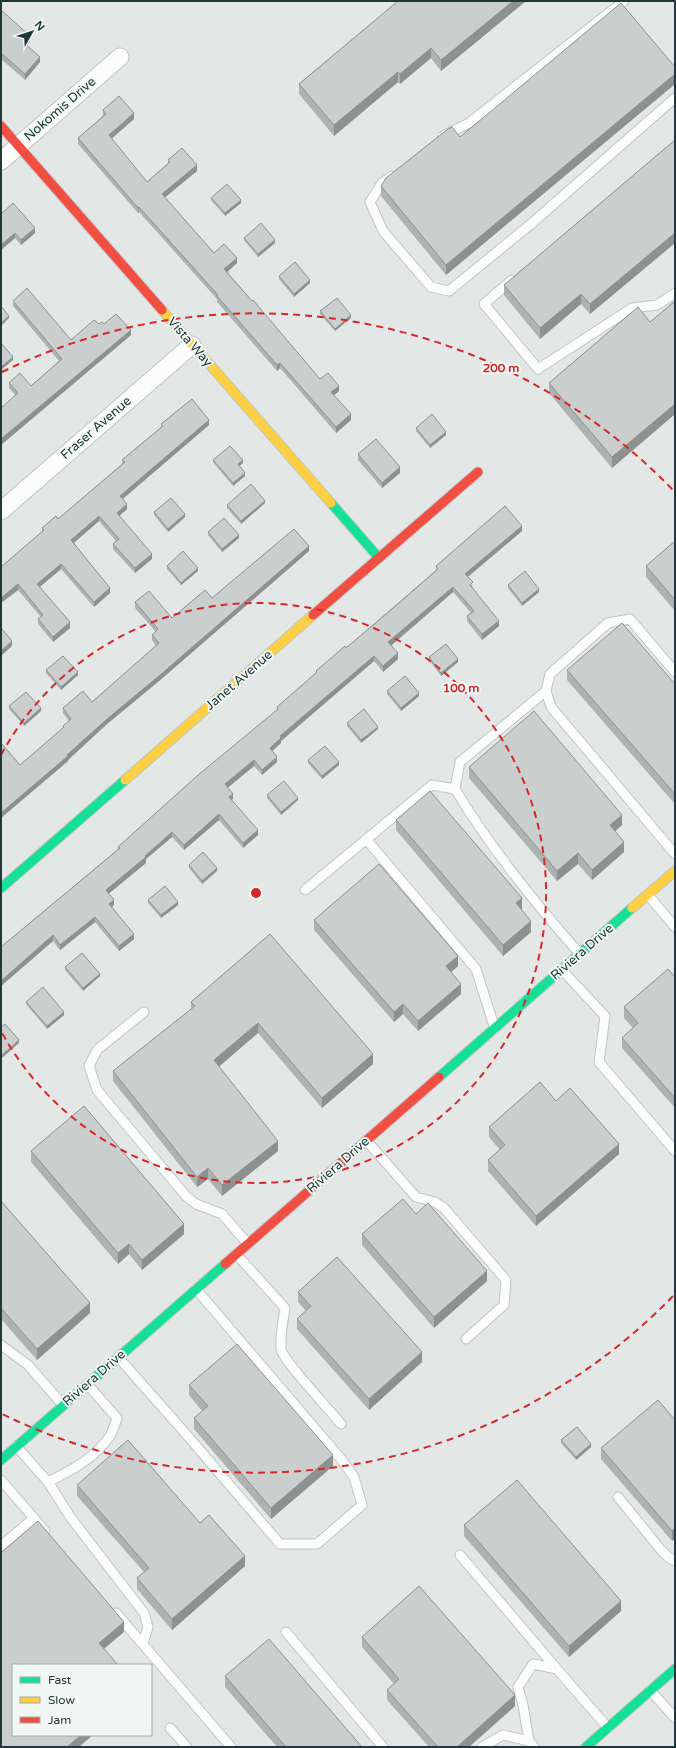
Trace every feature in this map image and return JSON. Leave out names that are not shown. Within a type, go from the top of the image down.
[{"type":"street","name":"Nokomis Drive","points":[[1,160],[120,57]]},
{"type":"street","name":"Vista Way","points":[[1,126],[379,558]]},
{"type":"street","name":"Fraser Avenue","points":[[1,511],[192,345]]},
{"type":"street","name":"Janet Avenue","points":[[1,888],[478,472]]},
{"type":"street","name":"Riviera Drive","points":[[2,1457],[675,871]]},
{"type":"street","points":[[586,1747],[675,1669]]},
{"type":"lane","points":[[438,139],[445,134],[469,124],[624,1]]},
{"type":"lane","points":[[401,169],[382,183],[370,202],[383,231],[431,287],[449,291],[531,224],[675,98]]},
{"type":"lane","points":[[519,274],[484,304],[538,369],[632,308],[657,304],[675,293]]},
{"type":"lane","points":[[675,672],[630,619],[608,623],[550,674],[546,691],[550,706],[675,854]]},
{"type":"lane","points":[[546,691],[460,762],[455,789],[474,821],[534,902],[580,954]]},
{"type":"lane","points":[[305,890],[432,785],[455,789]]},
{"type":"lane","points":[[366,839],[476,969],[495,1029]]},
{"type":"lane","points":[[648,895],[675,927]]},
{"type":"lane","points":[[562,970],[605,1016],[599,1062],[675,1152]]},
{"type":"lane","points":[[144,1012],[97,1050],[89,1066],[97,1090],[186,1196],[196,1204],[222,1214],[248,1244]]},
{"type":"lane","points":[[366,1140],[416,1197],[435,1202],[444,1208],[506,1280],[504,1305],[466,1339]]},
{"type":"lane","points":[[236,1254],[285,1308],[281,1350],[298,1375],[342,1424]]},
{"type":"lane","points":[[118,1357],[280,1544],[317,1544],[362,1505],[354,1477],[341,1459],[196,1289]]},
{"type":"lane","points":[[1,1345],[28,1365],[63,1405]]},
{"type":"lane","points":[[48,1482],[79,1466],[88,1459],[110,1435],[117,1418],[87,1384]]},
{"type":"lane","points":[[16,1446],[48,1482],[71,1518],[144,1612],[148,1626],[143,1644]]},
{"type":"lane","points":[[1,1480],[50,1536]]},
{"type":"lane","points":[[618,1497],[661,1550],[675,1561]]},
{"type":"lane","points":[[1,1546],[34,1518]]},
{"type":"lane","points":[[460,1555],[608,1728]]},
{"type":"lane","points":[[112,1608],[231,1747]]},
{"type":"lane","points":[[286,1632],[383,1747]]},
{"type":"lane","points":[[482,1747],[503,1735],[532,1744],[524,1705],[518,1687],[533,1664],[557,1669]]},
{"type":"lane","points":[[650,1690],[675,1718]]},
{"type":"lane","points":[[170,1728],[187,1747]]},
{"type":"building","points":[[398,1],[513,1],[441,60],[431,48],[400,74],[398,72],[334,125],[299,84]]},
{"type":"building","points":[[621,3],[675,67],[675,74],[446,265],[381,186],[386,178],[448,129],[452,127],[460,137]]},
{"type":"building","points":[[1,10],[30,36],[24,43],[40,57],[25,74],[1,53]]},
{"type":"building","points":[[119,96],[134,113],[109,135],[147,182],[170,162],[168,160],[182,148],[197,165],[162,194],[214,253],[224,244],[237,258],[224,269],[252,301],[253,300],[320,379],[328,373],[339,386],[331,392],[351,414],[336,427],[280,363],[277,365],[217,296],[218,295],[139,207],[138,208],[78,138],[106,114],[103,110]]},
{"type":"building","points":[[675,140],[675,233],[590,304],[581,294],[540,328],[504,285]]},
{"type":"building","points":[[227,184],[241,200],[225,213],[211,198]]},
{"type":"building","points":[[13,203],[35,228],[21,240],[15,233],[1,245],[1,214]]},
{"type":"building","points":[[261,223],[275,240],[258,254],[244,238]]},
{"type":"building","points":[[295,262],[310,280],[294,294],[279,276]]},
{"type":"building","points":[[27,288],[71,340],[94,320],[99,324],[102,322],[104,324],[116,314],[131,330],[1,439],[1,408],[18,393],[9,383],[20,373],[31,386],[62,359],[13,301]]},
{"type":"building","points":[[337,298],[351,315],[335,329],[320,311]]},
{"type":"building","points":[[675,301],[675,404],[612,457],[549,383],[638,307],[650,322]]},
{"type":"building","points":[[1,306],[9,316],[1,323]]},
{"type":"building","points":[[1,343],[13,357],[1,367]]},
{"type":"building","points":[[192,399],[209,420],[120,496],[127,504],[117,513],[152,554],[135,568],[113,544],[119,539],[99,516],[71,540],[110,588],[94,602],[61,564],[37,584],[70,622],[53,637],[38,619],[43,615],[18,584],[1,598],[1,567],[44,530],[42,528],[56,516],[58,519],[125,462],[122,460],[163,426],[161,424]]},
{"type":"building","points":[[432,414],[446,432],[430,445],[416,428]]},
{"type":"building","points":[[376,439],[400,467],[382,483],[358,454]]},
{"type":"building","points":[[230,446],[243,460],[238,464],[245,473],[233,483],[213,460]]},
{"type":"building","points":[[251,484],[265,501],[241,521],[227,505]]},
{"type":"building","points":[[171,498],[185,514],[168,529],[154,512]]},
{"type":"building","points":[[505,506],[522,526],[465,574],[473,582],[470,585],[499,621],[482,634],[467,616],[474,611],[453,587],[388,642],[398,653],[383,666],[374,656],[280,736],[281,738],[270,748],[277,757],[262,770],[254,760],[225,784],[233,794],[229,797],[258,830],[243,843],[219,814],[184,845],[172,832],[145,856],[146,857],[106,890],[114,900],[109,904],[134,934],[119,946],[95,917],[60,945],[53,935],[1,981],[1,947],[120,848],[118,847],[197,776],[278,709],[277,707],[345,646],[346,648],[438,569],[436,566]]},
{"type":"building","points":[[224,518],[239,535],[222,549],[208,532]]},
{"type":"building","points":[[294,529],[309,546],[107,719],[67,755],[68,756],[1,813],[1,743],[20,765],[64,727],[63,726],[71,719],[63,708],[83,691],[92,702],[159,643],[152,635],[158,629],[135,602],[149,591],[172,618],[205,590],[212,598]]},
{"type":"building","points":[[675,541],[675,600],[646,566]]},
{"type":"building","points":[[183,551],[198,568],[181,583],[167,566]]},
{"type":"building","points":[[525,571],[539,589],[522,603],[508,585]]},
{"type":"building","points":[[622,623],[675,684],[674,793],[567,670]]},
{"type":"building","points":[[1,628],[12,641],[1,651]]},
{"type":"building","points":[[446,644],[458,659],[441,673],[429,657]]},
{"type":"building","points":[[63,656],[78,672],[61,687],[46,670]]},
{"type":"building","points":[[405,676],[419,693],[401,708],[387,691]]},
{"type":"building","points":[[26,692],[41,708],[24,723],[9,706]]},
{"type":"building","points":[[364,709],[378,727],[361,740],[347,723]]},
{"type":"building","points":[[534,711],[622,815],[610,825],[624,842],[592,870],[578,853],[557,871],[469,767]]},
{"type":"building","points":[[325,746],[339,762],[322,776],[308,760]]},
{"type":"building","points":[[284,781],[298,798],[281,812],[267,795]]},
{"type":"building","points":[[430,791],[522,898],[516,903],[531,921],[503,945],[396,820]]},
{"type":"building","points":[[203,852],[217,868],[202,881],[189,865]]},
{"type":"building","points":[[379,864],[458,956],[446,966],[461,984],[418,1021],[403,1004],[394,1012],[314,920]]},
{"type":"building","points":[[165,886],[178,902],[161,915],[148,900]]},
{"type":"building","points":[[270,934],[373,1054],[322,1098],[258,1023],[214,1060],[278,1141],[222,1185],[208,1168],[197,1177],[113,1071],[195,1006],[191,1002]]},
{"type":"building","points":[[82,953],[100,974],[83,988],[65,967]]},
{"type":"building","points":[[668,969],[675,977],[675,1098],[622,1038],[638,1023],[624,1007]]},
{"type":"building","points":[[43,987],[64,1012],[47,1026],[26,1002]]},
{"type":"building","points":[[5,1024],[19,1040],[2,1055],[1,1027]]},
{"type":"building","points":[[540,1082],[556,1101],[570,1088],[619,1144],[536,1216],[488,1160],[505,1145],[489,1127]]},
{"type":"building","points":[[84,1106],[184,1224],[142,1260],[129,1244],[118,1253],[31,1151]]},
{"type":"building","points":[[403,1199],[416,1214],[428,1203],[487,1271],[434,1317],[362,1234]]},
{"type":"building","points":[[1,1201],[90,1303],[37,1349],[1,1308]]},
{"type":"building","points":[[337,1257],[422,1352],[369,1399],[297,1319],[311,1306],[298,1292]]},
{"type":"building","points":[[237,1344],[333,1455],[271,1508],[194,1418],[208,1406],[189,1385]]},
{"type":"building","points":[[658,1400],[675,1420],[675,1528],[672,1531],[601,1448]]},
{"type":"building","points":[[577,1427],[591,1444],[576,1457],[561,1440]]},
{"type":"building","points":[[128,1440],[200,1523],[209,1515],[245,1556],[172,1619],[137,1578],[149,1568],[77,1485]]},
{"type":"building","points":[[517,1480],[621,1601],[569,1646],[464,1525]]},
{"type":"building","points":[[38,1521],[124,1622],[99,1643],[117,1664],[12,1664],[12,1736],[80,1736],[67,1747],[1,1747],[1,1553]]},
{"type":"building","points":[[419,1586],[515,1695],[457,1747],[438,1747],[387,1690],[399,1679],[362,1637]]},
{"type":"building","points":[[269,1639],[362,1747],[286,1747],[225,1676]]},
{"type":"traffic: fast","points":[[331,503],[379,558]]},
{"type":"traffic: fast","points":[[1,888],[125,780]]},
{"type":"traffic: fast","points":[[439,1077],[632,908]]},
{"type":"traffic: fast","points":[[1,1460],[225,1264]]},
{"type":"traffic: fast","points":[[586,1747],[675,1669]]},
{"type":"traffic: slow","points":[[162,310],[331,503]]},
{"type":"traffic: slow","points":[[125,780],[313,615]]},
{"type":"traffic: slow","points":[[632,908],[675,871]]},
{"type":"traffic: jam","points":[[1,126],[162,310]]},
{"type":"traffic: jam","points":[[313,615],[478,472]]},
{"type":"traffic: jam","points":[[225,1264],[439,1077]]}]
